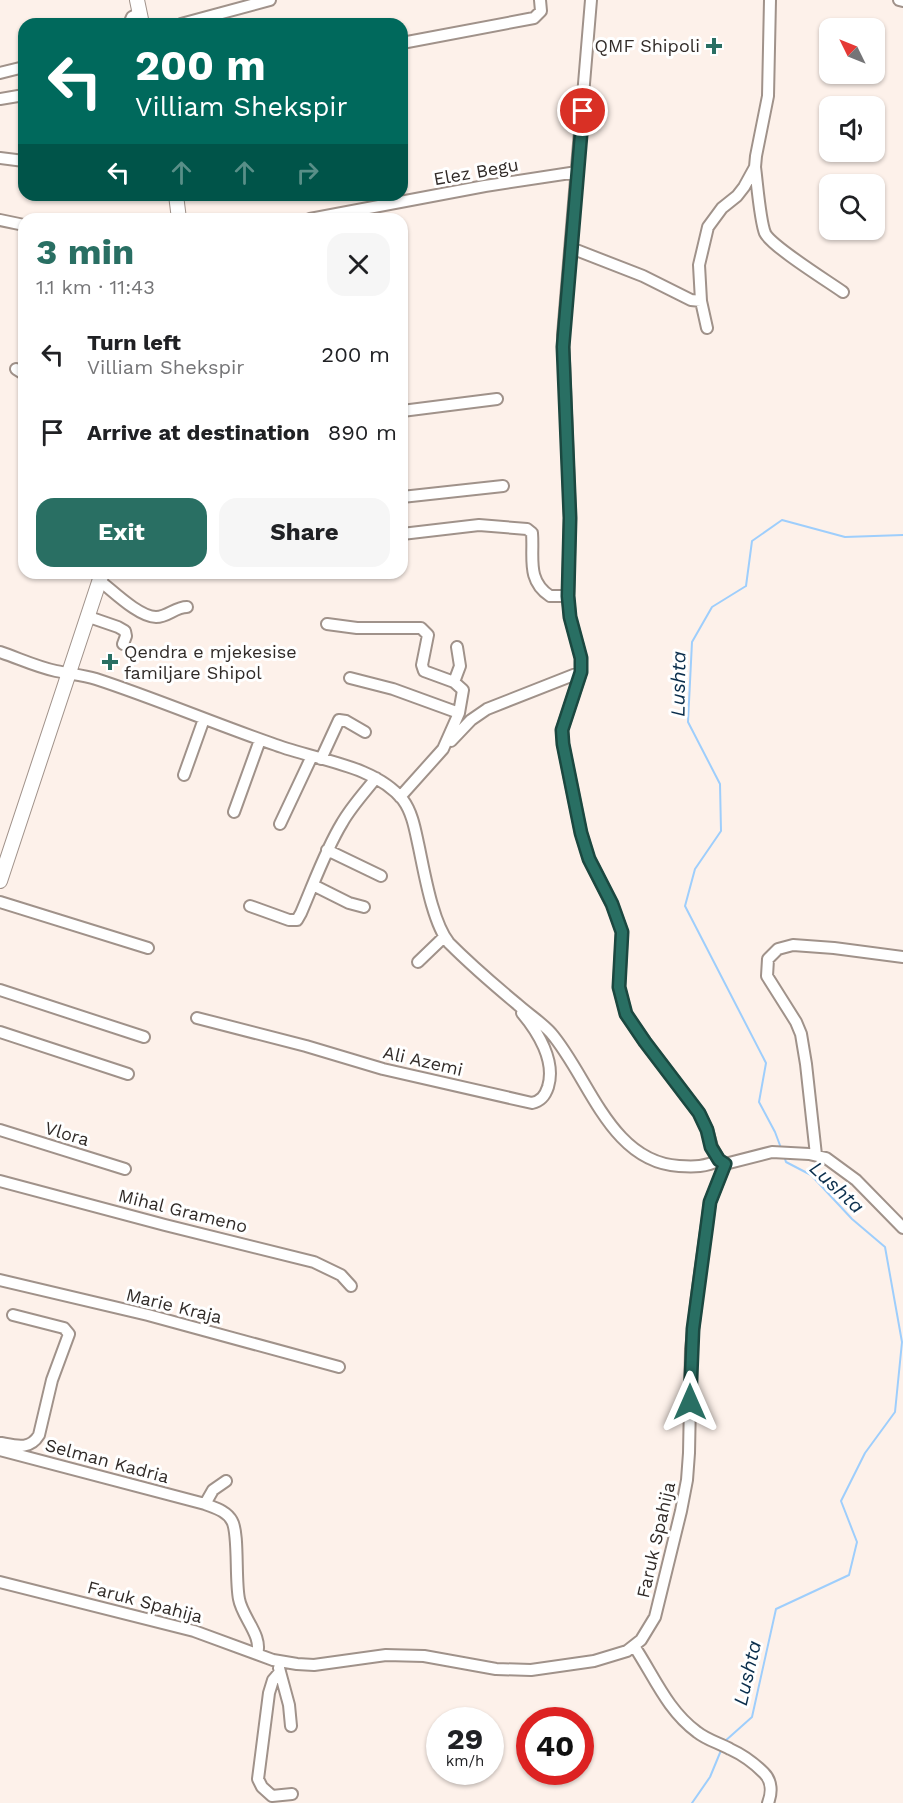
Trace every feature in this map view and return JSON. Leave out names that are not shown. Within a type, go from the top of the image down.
[{"type":"main road","points":[[0,881],[100,579]]},
{"type":"street","points":[[203,18],[270,0]]},
{"type":"street","points":[[408,42],[534,18],[541,11],[540,0]]},
{"type":"street","points":[[591,0],[563,343],[570,518],[568,596],[570,617],[581,658],[581,672],[562,730],[563,744],[581,833],[589,859],[612,904],[622,932],[619,987],[624,1007],[633,1027],[699,1113],[707,1130],[711,1147],[722,1162]]},
{"type":"street","points":[[770,0],[768,96],[755,167],[763,224],[767,236],[843,292]]},
{"type":"street","points":[[0,73],[18,68]]},
{"type":"street","points":[[0,99],[18,96]]},
{"type":"street","points":[[0,158],[18,160]]},
{"type":"street","points":[[706,328],[700,301],[699,265],[708,227],[722,208],[744,187],[755,167]]},
{"type":"street","name":"Elez Begu","points":[[408,201],[577,172]]},
{"type":"street","name":"Elez Begu","points":[[342,213],[405,201]]},
{"type":"street","points":[[0,220],[18,224]]},
{"type":"street","points":[[571,248],[643,276],[691,300],[700,301]]},
{"type":"street","points":[[408,410],[497,399]]},
{"type":"street","points":[[408,496],[503,486]]},
{"type":"street","points":[[408,533],[479,525],[526,529],[532,533],[532,568],[536,582],[550,596],[568,596]]},
{"type":"street","points":[[103,579],[131,605],[153,617],[188,607]]},
{"type":"street","points":[[89,617],[125,631],[123,644]]},
{"type":"street","points":[[327,624],[357,628],[421,628],[428,635],[422,665],[424,671],[454,682],[463,690],[459,714],[447,743],[400,797]]},
{"type":"street","points":[[454,682],[460,666],[457,647]]},
{"type":"street","points":[[0,652],[56,671],[129,690],[260,740],[376,778],[405,802],[414,825],[430,895],[444,937],[477,970],[551,1034],[597,1106],[635,1149],[659,1163],[674,1166],[701,1166],[772,1152],[817,1156],[856,1180],[903,1228]]},
{"type":"street","points":[[447,743],[486,709],[581,672]]},
{"type":"street","points":[[350,678],[393,689],[459,714]]},
{"type":"street","points":[[184,775],[204,719]]},
{"type":"street","points":[[280,824],[339,720],[346,721],[365,732]]},
{"type":"street","points":[[234,813],[260,740]]},
{"type":"street","points":[[250,906],[289,920],[297,920],[327,850],[350,810],[376,778]]},
{"type":"street","points":[[327,850],[381,876]]},
{"type":"street","points":[[313,885],[349,903],[364,907]]},
{"type":"street","points":[[0,902],[148,948]]},
{"type":"street","points":[[418,962],[444,937]]},
{"type":"street","points":[[817,1156],[801,1034],[767,976],[768,959],[778,949],[793,945],[903,957]]},
{"type":"street","points":[[0,990],[144,1037]]},
{"type":"street","name":"Ali Azemi","points":[[197,1018],[306,1046],[383,1069],[532,1103],[539,1102],[544,1097],[550,1080],[550,1070],[541,1041],[521,1012],[520,1006]]},
{"type":"street","points":[[0,1032],[128,1074]]},
{"type":"street","name":"Vlora","points":[[0,1130],[125,1169]]},
{"type":"street","name":"Faruk Spahija","points":[[0,1582],[194,1631],[257,1654],[279,1667],[314,1665],[370,1657],[424,1656],[496,1669],[531,1670],[594,1661],[619,1654],[634,1646],[649,1629],[655,1617],[685,1490],[689,1453],[693,1329],[710,1202],[722,1162]]},
{"type":"street","name":"Mihal Grameno","points":[[0,1181],[307,1260],[341,1275],[351,1286]]},
{"type":"street","name":"Marie Kraja","points":[[0,1280],[148,1315],[339,1367]]},
{"type":"street","name":"Selman Kadria","points":[[0,1443],[25,1446],[34,1443],[39,1435],[52,1380],[69,1335],[64,1328],[13,1314]]},
{"type":"street","name":"Selman Kadria","points":[[0,1450],[206,1504],[222,1511],[233,1521],[235,1529],[236,1584],[239,1602],[259,1643],[257,1654]]},
{"type":"street","points":[[206,1504],[213,1490],[226,1481]]},
{"type":"street","points":[[634,1646],[660,1691],[691,1727],[712,1742],[729,1748],[764,1773],[771,1787],[768,1803]]},
{"type":"street","points":[[279,1667],[289,1705],[291,1726]]},
{"type":"street","points":[[279,1667],[269,1693],[258,1779],[262,1787],[272,1796],[292,1794]]},
{"type":"waterway","name":"Lushta","points":[[781,1148],[759,1102],[766,1063],[685,906],[695,869],[721,831],[720,784],[688,722],[692,642],[712,607],[746,586],[752,541],[782,520],[845,537],[903,535]]},
{"type":"waterway","name":"Lushta","points":[[724,1742],[752,1717],[776,1609],[849,1575],[857,1542],[841,1501],[865,1453],[895,1412],[902,1342],[885,1247],[852,1219],[811,1175],[786,1162],[784,1156]]},
{"type":"waterway","name":"Lushta","points":[[692,1803],[710,1777],[722,1748]]},
{"type":"place","name":"QMF Shipoli","points":[[714,46]]},
{"type":"place","name":"Qendra e mjekesise familjare Shipol","points":[[110,662]]},
{"type":"route","points":[[583,111],[563,347],[570,518],[568,596],[570,617],[581,658],[581,672],[562,730],[563,744],[575,808],[589,859],[620,921],[622,945],[619,987],[626,1014],[633,1027],[699,1113],[707,1130],[711,1147],[719,1160],[725,1164],[710,1202],[691,1349],[690,1402]]}]
